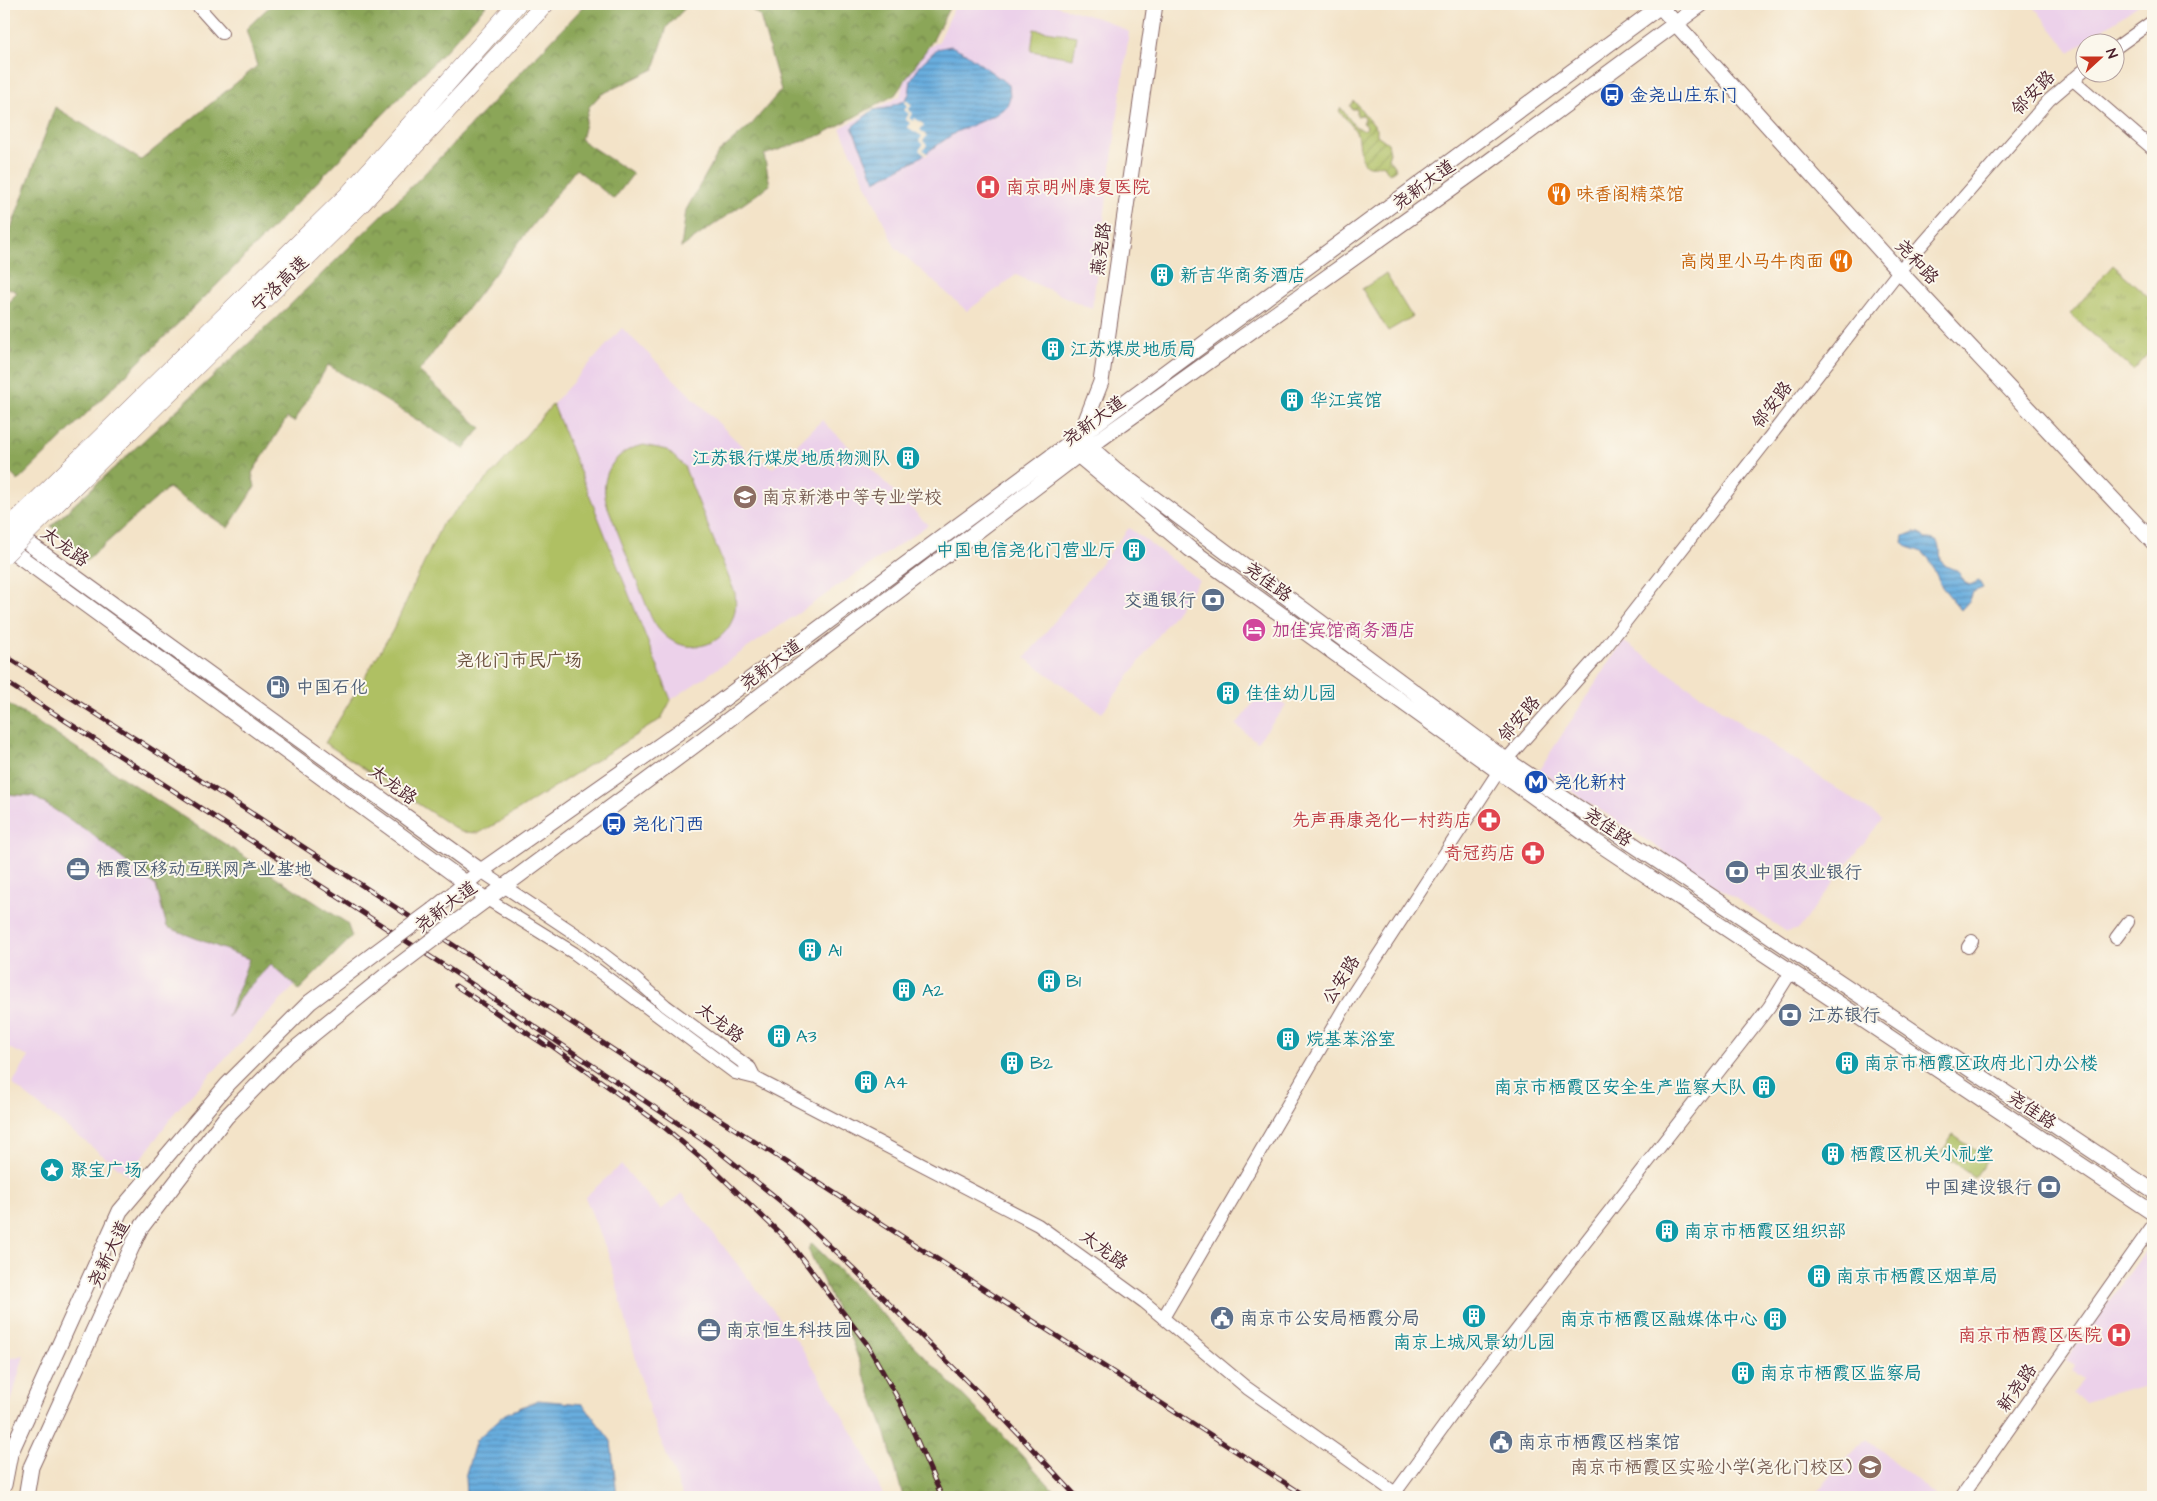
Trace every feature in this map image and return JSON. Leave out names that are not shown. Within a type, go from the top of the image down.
[{"type":"highway","name":"宁洛高速","points":[[4,555],[125,424],[348,195],[517,4]]},
{"type":"highway","name":"宁洛高速","points":[[4,533],[125,424],[361,204],[545,4]]},
{"type":"main road","name":"燕尧路","points":[[1082,444],[1101,382],[1155,4]]},
{"type":"main road","name":"尧新大道","points":[[26,1497],[31,1468],[140,1229],[226,1118],[286,1056],[390,972],[504,887],[1660,4]]},
{"type":"main road","name":"尧和路","points":[[1660,4],[1675,24],[1899,271],[2153,542]]},
{"type":"main road","name":"尧新大道","points":[[4,1485],[10,1454],[120,1211],[234,1078],[310,1002],[433,910],[481,871],[1082,444],[1488,162],[1702,4]]},
{"type":"main road","name":"尧佳路","points":[[1082,444],[1190,549],[1503,766],[2153,1191]]},
{"type":"main road","name":"太龙路","points":[[4,525],[481,871]]},
{"type":"main road","name":"太龙路","points":[[4,545],[466,882]]},
{"type":"main road","name":"尧佳路","points":[[1503,766],[1598,843],[2153,1213]]},
{"type":"street","points":[[196,4],[222,33]]},
{"type":"street","points":[[2124,41],[2153,21]]},
{"type":"street","points":[[2072,79],[2153,149]]},
{"type":"street","name":"邻安路","points":[[1503,766],[1605,648],[1899,271],[2028,122],[2072,79]]},
{"type":"street","name":"公安路","points":[[1164,1318],[1347,1003],[1503,766]]},
{"type":"street","name":"太龙路","points":[[481,871],[586,941],[633,977],[666,1006],[750,1068],[755,1078]]},
{"type":"street","name":"太龙路","points":[[466,882],[487,899],[574,953],[735,1073],[755,1078],[1038,1225],[1144,1302],[1247,1388],[1398,1495]]},
{"type":"street","points":[[2116,938],[2128,922]]},
{"type":"street","points":[[1398,1495],[1514,1333],[1769,1007],[1791,972]]},
{"type":"street","name":"新尧路","points":[[1961,1497],[2153,1225]]},
{"type":"shaded area","name":"南京明州康复医院","points":[[956,4],[1051,4],[1107,21],[1129,32],[1092,309],[1016,275],[967,311],[895,247],[840,128],[900,96],[906,75],[922,52],[939,41]]},
{"type":"shaded area","points":[[2032,4],[2140,4],[2099,32],[2074,32],[2074,49],[2070,52]]},
{"type":"shaded area","name":"南京新港中等专业学校","points":[[622,328],[760,464],[764,461],[773,468],[822,420],[928,525],[671,700],[553,404]]},
{"type":"shaded area","points":[[1129,528],[1199,580],[1102,713],[1025,658]]},
{"type":"shaded area","points":[[1623,641],[1882,819],[1798,929],[1787,932],[1539,770]]},
{"type":"shaded area","points":[[1264,689],[1286,706],[1257,742],[1236,725]]},
{"type":"shaded area","name":"栖霞区移动互联网产业基地","points":[[4,760],[302,978],[176,1111],[129,1176],[12,1084],[29,1057],[4,1046]]},
{"type":"shaded area","name":"南京恒生科技园","points":[[621,1165],[661,1210],[682,1193],[800,1345],[862,1448],[884,1497],[683,1497],[650,1413],[609,1256],[585,1197]]},
{"type":"shaded area","name":"南京市栖霞区医院","points":[[2153,1241],[2153,1383],[2085,1402],[2073,1395],[2083,1379],[2072,1371],[2075,1365],[2066,1359]]},
{"type":"shaded area","points":[[24,1355],[4,1428],[4,1360]]},
{"type":"shaded area","name":"南京市栖霞区实验小学(尧化门校区)","points":[[1866,1438],[1935,1495],[1933,1497],[1812,1497]]},
{"type":"green space","points":[[272,4],[487,4],[446,50],[206,296],[18,481],[4,466],[4,361],[12,352],[4,340],[4,309],[17,292],[4,286],[4,248],[55,107],[141,160],[257,66],[246,29]]},
{"type":"green space","points":[[586,4],[689,4],[667,27],[654,69],[600,95],[589,107],[581,140],[633,174],[614,199],[576,169],[419,371],[481,428],[464,449],[328,365],[294,422],[287,418],[252,473],[255,487],[228,528],[168,488],[86,561],[51,526],[288,307],[425,173]]},
{"type":"green space","points":[[744,4],[951,4],[933,40],[895,95],[821,135],[764,155],[770,185],[681,248],[686,210],[718,153],[752,124],[781,90],[760,16]]},
{"type":"green space","points":[[1034,29],[1077,36],[1073,58],[1031,51]]},
{"type":"green space","points":[[1354,101],[1377,129],[1377,135],[1388,143],[1390,152],[1388,158],[1396,169],[1389,174],[1383,164],[1368,166],[1362,159],[1358,136],[1339,111],[1341,108],[1356,128],[1366,129],[1367,126],[1363,123],[1365,118],[1363,115],[1357,116],[1357,109],[1352,109],[1350,106]]},
{"type":"green space","points":[[2113,265],[2153,301],[2153,348],[2133,370],[2070,314]]},
{"type":"green space","points":[[1386,274],[1412,317],[1388,331],[1362,289]]},
{"type":"green space","name":"尧化门市民广场","points":[[553,404],[671,700],[661,719],[501,821],[479,833],[461,832],[325,743],[393,630],[442,524],[495,471]]},
{"type":"green space","points":[[644,445],[667,450],[684,466],[735,593],[735,612],[729,627],[718,638],[705,645],[690,646],[675,642],[662,633],[651,617],[607,505],[605,484],[611,466],[624,452]]},
{"type":"green space","points":[[4,701],[347,923],[352,937],[299,990],[271,964],[243,993],[228,1017],[249,959],[167,927],[156,886],[89,832],[33,796],[4,794]]},
{"type":"green space","points":[[1953,1135],[1988,1159],[1975,1177],[1941,1153]]},
{"type":"green space","points":[[812,1243],[1014,1447],[1060,1497],[903,1497],[886,1434],[853,1344],[808,1249]]},
{"type":"water","points":[[951,46],[964,52],[1009,85],[1010,98],[1007,106],[995,115],[956,132],[919,158],[875,181],[852,127],[873,110],[887,108],[905,100],[909,94],[911,80],[920,65],[937,49]]},
{"type":"water","points":[[1914,532],[1920,533],[1925,539],[1932,539],[1939,544],[1941,560],[1944,564],[1957,570],[1965,583],[1970,585],[1979,581],[1983,588],[1973,592],[1970,600],[1961,610],[1942,587],[1929,559],[1922,552],[1907,547],[1903,542],[1904,536]]},
{"type":"water","points":[[538,1400],[583,1404],[611,1441],[617,1497],[466,1497],[465,1477],[476,1440],[505,1414]]},
{"type":"pier","points":[[906,100],[912,105],[908,110],[913,113],[909,118],[913,121],[915,118],[924,125],[920,130],[927,136],[923,141],[927,145],[923,150],[928,154],[926,156],[919,150],[923,145],[919,141],[922,136],[907,127],[910,123],[905,119],[909,114],[904,110],[908,106],[905,103]]},
{"type":"railway","points":[[4,655],[236,803],[710,1113],[1307,1497]]},
{"type":"railway","points":[[4,681],[454,972],[716,1149],[789,1208],[853,1268],[995,1409],[1077,1497]]},
{"type":"railway","points":[[456,986],[545,1045]]},
{"type":"railway","points":[[541,1038],[664,1127],[709,1165],[791,1244],[867,1344],[901,1404],[942,1497]]},
{"type":"place","name":"金尧山庄东门","points":[[1612,95]]},
{"type":"place","name":"南京明州康复医院","points":[[988,187]]},
{"type":"place","name":"味香阁精菜馆","points":[[1559,194]]},
{"type":"place","name":"高岗里小马牛肉面","points":[[1841,261]]},
{"type":"place","name":"新吉华商务酒店","points":[[1162,275]]},
{"type":"place","name":"江苏煤炭地质局","points":[[1053,349]]},
{"type":"place","name":"华江宾馆","points":[[1292,400]]},
{"type":"place","name":"江苏银行煤炭地质物测队","points":[[908,458]]},
{"type":"place","name":"南京新港中等专业学校","points":[[745,497]]},
{"type":"place","name":"中国电信尧化门营业厅","points":[[1134,550]]},
{"type":"place","name":"交通银行","points":[[1213,600]]},
{"type":"place","name":"加佳宾馆商务酒店","points":[[1254,630]]},
{"type":"place","name":"中国石化","points":[[278,687]]},
{"type":"place","name":"佳佳幼儿园","points":[[1228,693]]},
{"type":"place","name":"尧化新村","points":[[1536,782]]},
{"type":"place","name":"先声再康尧化一村药店","points":[[1489,820]]},
{"type":"place","name":"尧化门西","points":[[614,824]]},
{"type":"place","name":"奇冠药店","points":[[1533,853]]},
{"type":"place","name":"栖霞区移动互联网产业基地","points":[[78,869]]},
{"type":"place","name":"中国农业银行","points":[[1737,872]]},
{"type":"place","name":"A1","points":[[810,950]]},
{"type":"place","name":"B1","points":[[1049,981]]},
{"type":"place","name":"A2","points":[[904,990]]},
{"type":"place","name":"江苏银行","points":[[1790,1015]]},
{"type":"place","name":"A3","points":[[779,1036]]},
{"type":"place","name":"烷基苯浴室","points":[[1288,1039]]},
{"type":"place","name":"B2","points":[[1012,1063]]},
{"type":"place","name":"南京市栖霞区政府北门办公楼","points":[[1847,1063]]},
{"type":"place","name":"A4","points":[[866,1082]]},
{"type":"place","name":"南京市栖霞区安全生产监察大队","points":[[1764,1087]]},
{"type":"place","name":"栖霞区机关小礼堂","points":[[1833,1154]]},
{"type":"place","name":"聚宝广场","points":[[52,1170]]},
{"type":"place","name":"中国建设银行","points":[[2049,1187]]},
{"type":"place","name":"南京市栖霞区组织部","points":[[1667,1231]]},
{"type":"place","name":"南京市栖霞区烟草局","points":[[1819,1276]]},
{"type":"place","name":"南京上城风景幼儿园","points":[[1474,1316]]},
{"type":"place","name":"南京市公安局栖霞分局","points":[[1222,1318]]},
{"type":"place","name":"南京市栖霞区融媒体中心","points":[[1775,1319]]},
{"type":"place","name":"南京恒生科技园","points":[[709,1330]]},
{"type":"place","name":"南京市栖霞区医院","points":[[2119,1335]]},
{"type":"place","name":"南京市栖霞区监察局","points":[[1743,1373]]},
{"type":"place","name":"南京市栖霞区档案馆","points":[[1501,1442]]},
{"type":"place","name":"南京市栖霞区实验小学(尧化门校区)","points":[[1870,1467]]}]
